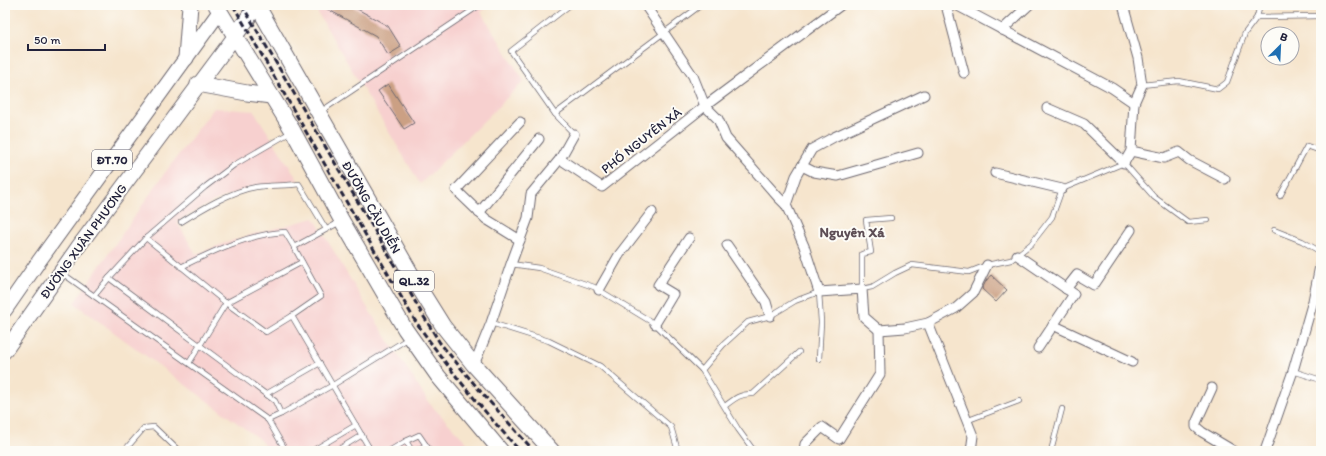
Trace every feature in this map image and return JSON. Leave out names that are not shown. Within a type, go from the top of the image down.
[{"type":"highway","points":[[186,58],[190,5]]},
{"type":"highway","name":"ĐƯỜNG CẦU DIỄN","points":[[257,5],[418,286],[443,326],[474,365],[552,451]]},
{"type":"highway","name":"ĐT.70","points":[[234,36],[257,5]]},
{"type":"highway","name":"QL.32","points":[[220,7],[234,36],[293,131],[342,221],[405,329],[438,376],[501,451]]},
{"type":"highway","points":[[198,84],[271,96]]},
{"type":"main road","name":"ĐƯỜNG XUÂN PHƯƠNG","points":[[5,310],[38,261],[186,58],[220,7]]},
{"type":"main road","name":"ĐƯỜNG XUÂN PHƯƠNG","points":[[5,351],[60,272],[234,36]]},
{"type":"street","points":[[645,5],[694,76],[705,106],[718,119],[726,138],[786,205],[804,246],[819,292],[862,288],[864,316],[879,330],[880,374],[854,417],[839,439],[822,427],[805,444],[804,451]]},
{"type":"street","name":"PHỐ NGUYÊN XÁ","points":[[560,159],[602,187],[705,106],[841,5]]},
{"type":"street","points":[[946,5],[964,73]]},
{"type":"street","points":[[956,5],[1112,88],[1134,103]]},
{"type":"street","points":[[1002,30],[1029,5]]},
{"type":"street","points":[[1046,108],[1084,124],[1124,163],[1131,151],[1134,103],[1142,85],[1138,58],[1124,5]]},
{"type":"street","points":[[786,205],[796,176],[812,149],[834,136],[924,95]]},
{"type":"street","points":[[520,122],[456,190],[486,219],[520,240]]},
{"type":"street","points":[[474,365],[491,323],[510,264],[528,218],[531,194],[560,159],[574,134]]},
{"type":"street","points":[[479,213],[539,139]]},
{"type":"street","points":[[1131,151],[1164,158],[1179,152],[1189,160],[1225,179]]},
{"type":"street","points":[[802,166],[814,172],[838,176],[918,153]]},
{"type":"street","points":[[995,173],[1062,189]]},
{"type":"street","points":[[599,290],[619,255],[652,212]]},
{"type":"street","points":[[1038,348],[1053,325],[1077,275],[1094,285],[1131,230]]},
{"type":"street","points":[[655,324],[673,294],[658,284],[689,238]]},
{"type":"street","points":[[727,245],[766,302],[770,316]]},
{"type":"street","points":[[1017,255],[1070,291]]},
{"type":"street","points":[[1265,451],[1293,371],[1313,301],[1321,261]]},
{"type":"street","points":[[879,330],[905,328],[928,323],[956,308],[973,293],[987,265]]},
{"type":"street","points":[[928,323],[973,436],[971,451]]},
{"type":"street","points":[[1053,325],[1132,362]]},
{"type":"street","points":[[1212,388],[1196,423],[1196,427],[1234,451]]},
{"type":"lane","points":[[319,113],[480,5]]},
{"type":"lane","points":[[570,5],[511,51],[555,114],[574,134]]},
{"type":"lane","points":[[555,114],[701,5]]},
{"type":"lane","points":[[1142,85],[1179,81],[1218,89],[1227,82],[1245,33],[1257,17],[1260,5]]},
{"type":"lane","points":[[1257,17],[1321,16]]},
{"type":"lane","points":[[94,296],[146,238],[205,187],[234,164],[293,131]]},
{"type":"lane","points":[[1280,196],[1307,146],[1321,151]]},
{"type":"lane","points":[[891,218],[866,220],[871,252],[862,254],[862,288],[872,287],[895,273],[912,266],[969,272],[987,265],[1011,260],[1031,244],[1052,217],[1062,189],[1124,163],[1154,197],[1188,222],[1208,220]]},
{"type":"lane","points":[[181,222],[201,209],[238,192],[256,188],[299,184],[326,230]]},
{"type":"lane","points":[[294,247],[342,221]]},
{"type":"lane","points":[[1274,230],[1302,241],[1321,252]]},
{"type":"lane","points":[[146,238],[226,303],[266,332],[321,296],[285,232],[275,232],[236,243],[181,266]]},
{"type":"lane","points":[[189,363],[226,303],[302,262]]},
{"type":"lane","points":[[510,264],[539,268],[594,287],[655,324],[702,370],[738,429],[754,451]]},
{"type":"lane","points":[[60,272],[268,420],[286,451]]},
{"type":"lane","points":[[109,278],[275,401],[281,414]]},
{"type":"lane","points":[[702,370],[723,345],[748,322],[770,316],[795,301],[819,292],[821,322],[819,359]]},
{"type":"lane","points":[[292,316],[371,451]]},
{"type":"lane","points":[[491,323],[549,341],[600,366],[671,427],[678,451]]},
{"type":"lane","points":[[268,420],[332,385],[411,336]]},
{"type":"lane","points":[[725,406],[740,396],[753,394],[799,352]]},
{"type":"lane","points":[[266,394],[320,363]]},
{"type":"lane","points":[[1293,371],[1321,380]]},
{"type":"lane","points":[[966,421],[1019,401]]},
{"type":"lane","points":[[1051,451],[1062,409]]},
{"type":"lane","points":[[312,451],[356,425]]},
{"type":"lane","points":[[124,451],[144,428],[154,427],[179,451]]},
{"type":"lane","points":[[390,451],[419,435],[430,451]]},
{"type":"lane","points":[[336,451],[362,436]]},
{"type":"lane","points":[[406,441],[412,451]]},
{"type":"lane","points":[[416,451],[426,445]]},
{"type":"lane","points":[[358,451],[368,446]]},
{"type":"shaded area","points":[[319,5],[491,5],[481,12],[524,81],[420,184],[316,10]]},
{"type":"shaded area","points":[[214,108],[254,111],[298,180],[252,187],[214,201],[177,222],[196,254],[254,234],[314,218],[367,307],[429,403],[475,451],[269,451],[259,439],[74,303],[164,174]]},
{"type":"building","points":[[320,5],[350,5],[388,26],[401,47],[388,55],[376,36]]},
{"type":"building","points":[[388,84],[414,123],[404,129],[378,91]]},
{"type":"building","points":[[991,275],[1007,290],[996,302],[982,289]]},
{"type":"railway","points":[[233,5],[414,319],[465,387],[520,451]]},
{"type":"railway","points":[[242,5],[440,343],[481,392],[534,451]]},
{"type":"district","name":"Nguyên Xá","points":[[852,232]]}]
